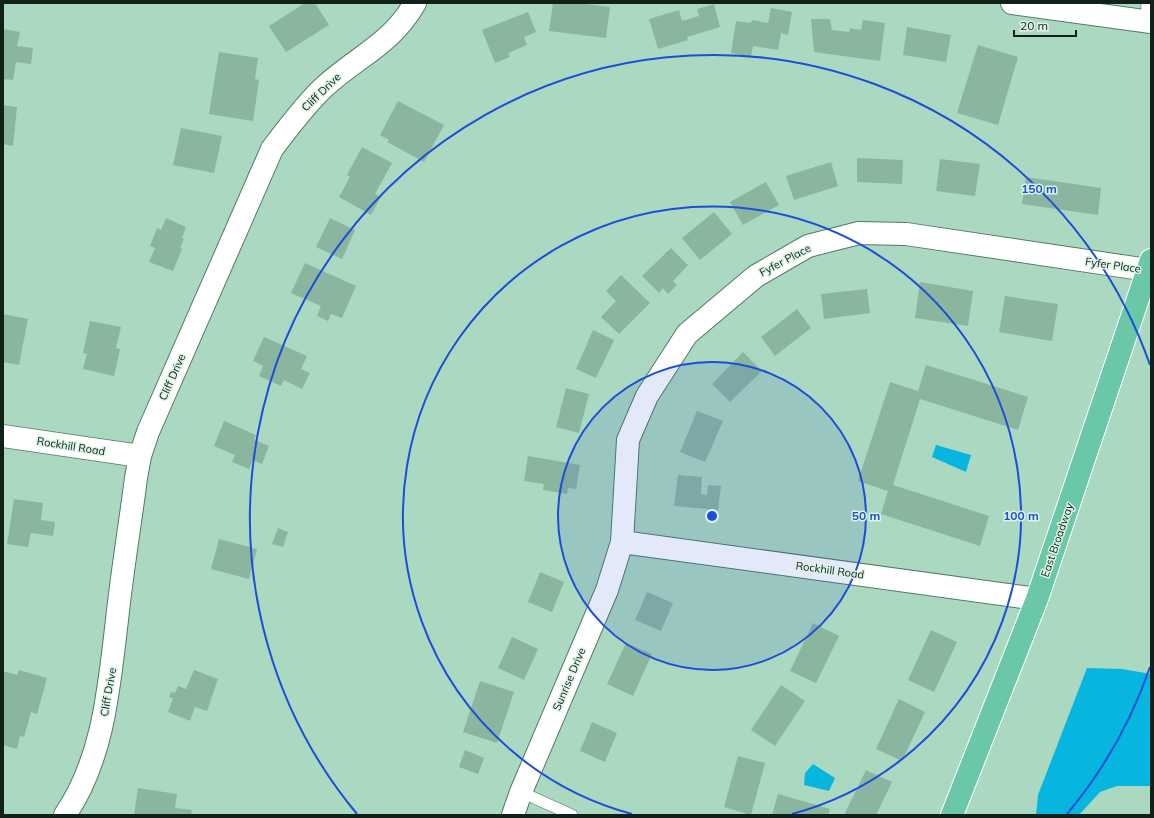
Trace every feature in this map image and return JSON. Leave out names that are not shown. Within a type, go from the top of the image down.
[{"type":"main road","name":"East Broadway","points":[[952,815],[1038,599],[1149,265]]},
{"type":"street","name":"Cliff Drive","points":[[65,815],[83,780],[94,751],[106,708],[140,456],[148,432],[272,150],[288,128],[323,88],[395,32],[415,3]]},
{"type":"street","points":[[1012,3],[1148,16]]},
{"type":"street","name":"Fyfer Place","points":[[622,542],[628,440],[647,396],[686,334],[756,276],[808,246],[859,233],[906,234],[1149,265]]},
{"type":"street","name":"Rockhill Road","points":[[3,436],[140,456]]},
{"type":"street","name":"Rockhill Road","points":[[622,542],[1038,599]]},
{"type":"street","name":"Sunrise Drive","points":[[513,815],[521,792],[607,590],[622,542]]},
{"type":"lane","points":[[521,792],[572,815]]},
{"type":"water","points":[[936,445],[971,455],[966,472],[932,457]]},
{"type":"water","points":[[1087,668],[1122,669],[1151,674],[1151,786],[1117,786],[1100,792],[1079,815],[1036,815],[1038,795]]},
{"type":"water","points":[[813,764],[835,778],[829,791],[804,785],[805,773]]},
{"type":"building","points":[[305,3],[315,3],[329,25],[286,52],[269,26]]},
{"type":"building","points":[[553,3],[578,3],[610,7],[606,38],[549,31]]},
{"type":"building","points":[[714,4],[720,27],[687,37],[688,40],[658,49],[649,19],[679,10],[682,21],[699,16],[697,9]]},
{"type":"building","points":[[771,8],[792,12],[788,35],[781,33],[778,50],[753,46],[751,57],[731,53],[736,21],[751,23],[752,20],[768,23]]},
{"type":"building","points":[[528,12],[536,32],[524,37],[527,45],[508,53],[510,57],[495,63],[482,30]]},
{"type":"building","points":[[811,19],[830,19],[832,30],[849,32],[850,28],[861,30],[863,20],[885,23],[880,61],[814,52]]},
{"type":"building","points":[[907,27],[951,35],[946,62],[903,55]]},
{"type":"building","points":[[3,29],[20,32],[17,46],[33,48],[31,64],[16,62],[13,80],[3,79]]},
{"type":"building","points":[[978,45],[1018,57],[998,125],[957,113]]},
{"type":"building","points":[[219,52],[258,58],[255,79],[259,80],[253,121],[209,114]]},
{"type":"building","points":[[398,101],[444,125],[424,162],[387,142],[389,140],[380,135]]},
{"type":"building","points":[[3,105],[17,107],[13,146],[3,144]]},
{"type":"building","points":[[181,128],[222,136],[214,173],[173,165]]},
{"type":"building","points":[[362,147],[392,163],[375,194],[381,197],[371,215],[339,197],[350,177],[347,175]]},
{"type":"building","points":[[857,158],[903,160],[902,184],[857,182]]},
{"type":"building","points":[[940,159],[980,164],[975,196],[936,191]]},
{"type":"building","points":[[831,162],[838,186],[794,200],[786,176]]},
{"type":"building","points":[[1026,177],[1101,188],[1098,215],[1022,204]]},
{"type":"building","points":[[766,182],[779,205],[743,225],[730,202]]},
{"type":"building","points":[[714,212],[732,234],[700,260],[682,238]]},
{"type":"building","points":[[166,218],[186,227],[182,238],[184,239],[180,248],[182,249],[173,271],[149,262],[155,248],[150,246],[157,228],[161,230]]},
{"type":"building","points":[[330,218],[355,230],[342,259],[316,247]]},
{"type":"building","points":[[671,248],[688,265],[673,281],[677,285],[668,294],[663,288],[659,293],[642,276]]},
{"type":"building","points":[[305,263],[356,286],[342,318],[331,314],[328,321],[317,316],[321,306],[291,293]]},
{"type":"building","points":[[621,275],[650,303],[619,334],[601,317],[616,301],[606,291]]},
{"type":"building","points":[[920,282],[973,291],[968,326],[915,318]]},
{"type":"building","points":[[867,289],[870,313],[824,319],[821,294]]},
{"type":"building","points":[[1005,296],[1058,304],[1052,341],[999,332]]},
{"type":"building","points":[[797,309],[811,328],[775,356],[761,337]]},
{"type":"building","points":[[3,314],[28,319],[19,365],[3,362]]},
{"type":"building","points":[[90,321],[121,327],[116,348],[120,349],[114,376],[83,369],[87,354],[83,353]]},
{"type":"building","points":[[593,330],[614,340],[596,378],[576,369]]},
{"type":"building","points":[[264,337],[307,356],[301,369],[310,373],[302,389],[284,380],[281,386],[259,376],[263,366],[253,361]]},
{"type":"building","points":[[743,352],[762,371],[730,402],[712,384]]},
{"type":"building","points":[[926,365],[1028,397],[1018,430],[920,399],[893,485],[989,516],[980,546],[881,514],[888,491],[858,481],[890,382],[918,391]]},
{"type":"building","points":[[566,388],[589,394],[579,433],[556,427]]},
{"type":"building","points":[[697,411],[723,421],[705,462],[680,452]]},
{"type":"building","points":[[224,421],[256,435],[254,440],[269,446],[262,464],[253,460],[249,469],[232,462],[235,455],[214,446]]},
{"type":"building","points":[[528,456],[580,465],[576,489],[568,488],[567,494],[543,490],[544,484],[524,481]]},
{"type":"building","points":[[678,475],[702,477],[701,494],[707,495],[708,485],[721,486],[718,510],[674,506]]},
{"type":"building","points":[[14,499],[43,503],[41,520],[55,522],[53,536],[31,533],[28,547],[7,544]]},
{"type":"building","points":[[278,528],[288,532],[283,547],[272,544]]},
{"type":"building","points":[[219,539],[257,549],[249,579],[211,569]]},
{"type":"building","points":[[540,572],[564,582],[552,612],[528,602]]},
{"type":"building","points":[[647,592],[673,603],[661,631],[635,620]]},
{"type":"building","points":[[813,623],[839,636],[816,683],[790,671]]},
{"type":"building","points":[[931,630],[957,642],[934,692],[908,680]]},
{"type":"building","points":[[512,637],[538,649],[524,680],[498,668]]},
{"type":"building","points":[[626,643],[652,654],[633,696],[607,684]]},
{"type":"building","points":[[19,670],[47,678],[37,714],[31,712],[24,737],[20,736],[17,749],[3,745],[3,671],[17,675]]},
{"type":"building","points":[[194,670],[218,679],[207,711],[195,707],[190,721],[168,712],[173,698],[169,697],[171,692],[175,693],[178,686],[186,689]]},
{"type":"building","points":[[480,681],[514,692],[497,743],[463,732]]},
{"type":"building","points":[[781,685],[805,701],[775,746],[751,730]]},
{"type":"building","points":[[899,699],[925,712],[902,761],[876,749]]},
{"type":"building","points":[[592,722],[617,733],[605,762],[580,751]]},
{"type":"building","points":[[465,750],[484,758],[478,774],[459,767]]},
{"type":"building","points":[[738,756],[765,763],[751,815],[724,807]]},
{"type":"building","points":[[866,770],[892,782],[876,815],[844,815]]},
{"type":"building","points":[[138,788],[177,794],[175,808],[192,810],[191,815],[134,815]]},
{"type":"building","points":[[778,794],[830,809],[828,815],[772,815]]}]
